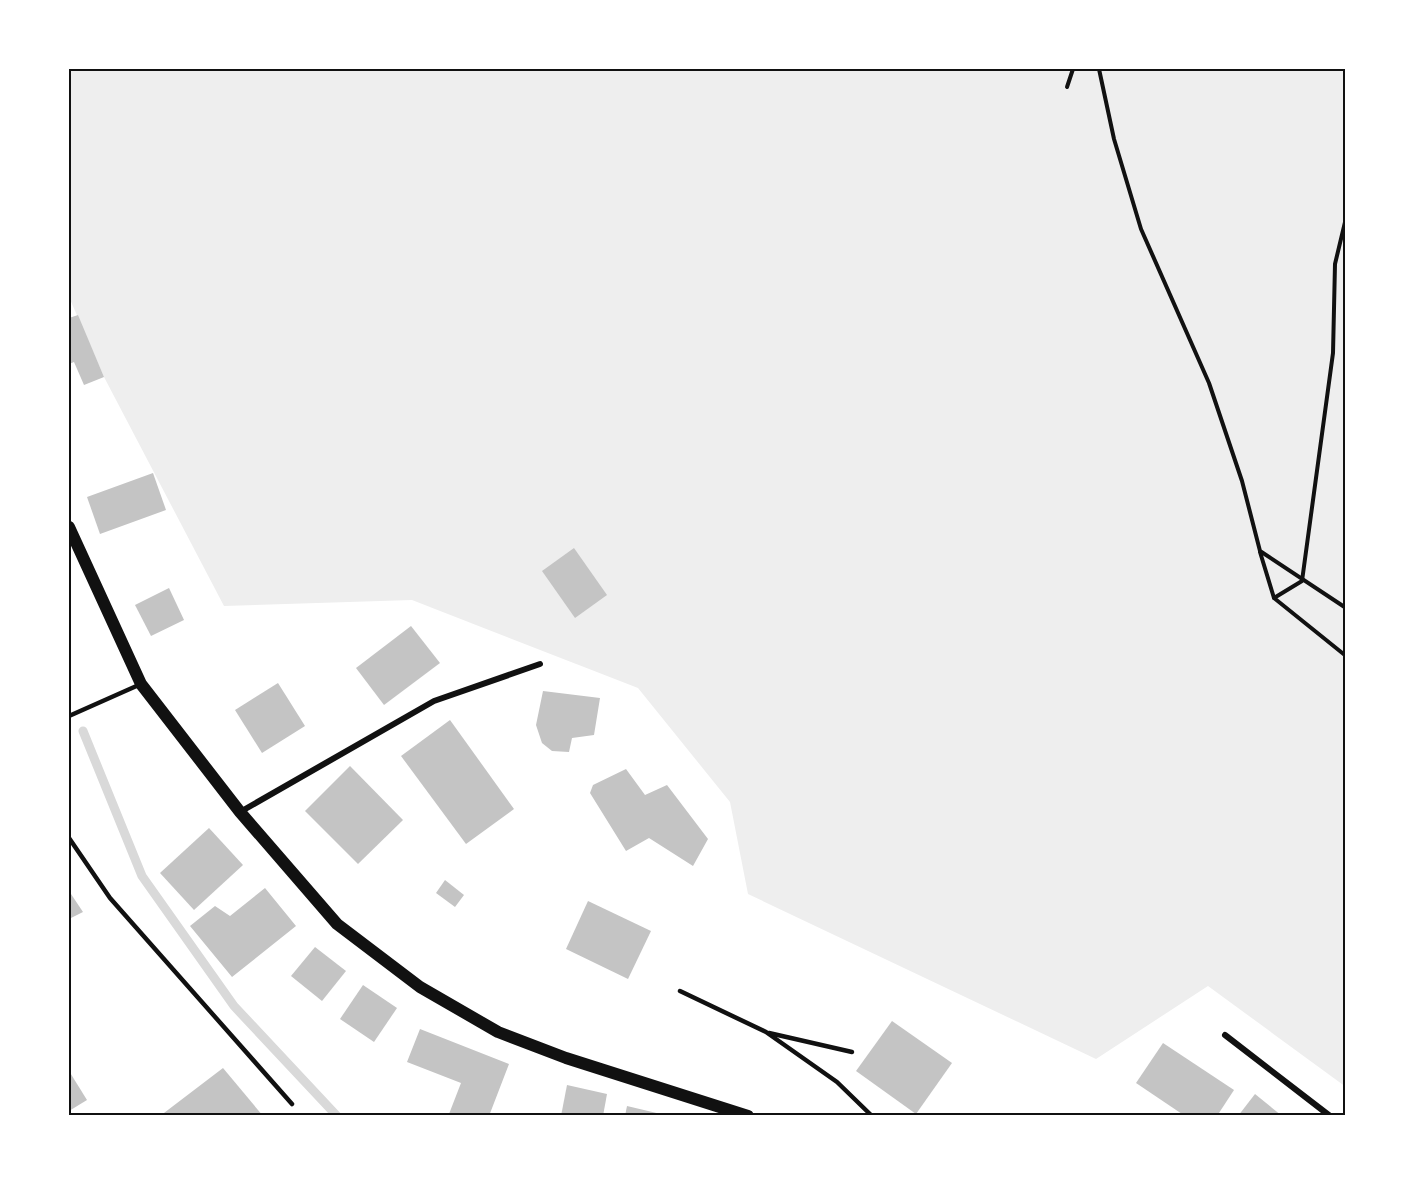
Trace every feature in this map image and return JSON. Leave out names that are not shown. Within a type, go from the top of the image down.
[{"type":"main road","points":[[69,527],[141,684],[240,812],[337,924],[420,987],[498,1032],[566,1058],[740,1114]]},
{"type":"street","points":[[240,812],[434,701],[540,664]]},
{"type":"street","points":[[1225,1035],[1330,1116]]},
{"type":"lane","points":[[69,716],[141,684]]},
{"type":"lane","points":[[69,838],[110,898],[292,1104]]},
{"type":"lane","points":[[680,991],[766,1032],[837,1082],[872,1116]]},
{"type":"lane","points":[[766,1032],[852,1053]]},
{"type":"path","points":[[1067,87],[1073,69]]},
{"type":"path","points":[[1099,69],[1114,139],[1141,229],[1209,383],[1242,481],[1274,598],[1346,656]]},
{"type":"path","points":[[1302,581],[1333,353],[1335,264],[1346,218]]},
{"type":"path","points":[[1260,551],[1302,581],[1346,608]]},
{"type":"path","points":[[1274,598],[1302,581]]},
{"type":"shaded area","points":[[69,69],[1346,69],[1346,1087],[1208,986],[1096,1059],[748,894],[730,802],[638,688],[412,600],[224,606],[104,377],[69,297]]},
{"type":"building","points":[[78,315],[104,377],[84,385],[74,362],[69,364],[69,318]]},
{"type":"building","points":[[153,473],[166,510],[100,534],[87,497]]},
{"type":"building","points":[[574,548],[607,595],[575,618],[542,571]]},
{"type":"building","points":[[169,588],[184,620],[151,636],[135,605]]},
{"type":"building","points":[[411,626],[440,663],[384,705],[356,668]]},
{"type":"building","points":[[278,683],[305,726],[262,753],[235,710]]},
{"type":"building","points":[[543,691],[600,698],[594,735],[572,738],[569,752],[552,751],[542,743],[536,725]]},
{"type":"building","points":[[450,720],[514,809],[466,844],[401,756]]},
{"type":"building","points":[[350,766],[403,820],[358,864],[305,811]]},
{"type":"building","points":[[626,769],[645,795],[667,785],[708,839],[693,866],[649,838],[626,851],[590,793],[593,785]]},
{"type":"building","points":[[209,828],[243,865],[194,910],[160,873]]},
{"type":"building","points":[[445,880],[464,895],[455,907],[436,893]]},
{"type":"building","points":[[265,888],[296,926],[232,977],[190,926],[215,906],[230,916]]},
{"type":"building","points":[[69,891],[83,912],[69,919]]},
{"type":"building","points":[[588,901],[651,931],[628,979],[566,949]]},
{"type":"building","points":[[315,947],[346,971],[322,1001],[291,976]]},
{"type":"building","points":[[363,985],[397,1008],[374,1042],[340,1019]]},
{"type":"building","points":[[892,1021],[952,1063],[916,1114],[856,1071]]},
{"type":"building","points":[[420,1029],[509,1064],[489,1116],[449,1114],[461,1083],[407,1062]]},
{"type":"building","points":[[1163,1043],[1234,1090],[1217,1116],[1185,1116],[1136,1083]]},
{"type":"building","points":[[223,1068],[263,1116],[160,1116]]},
{"type":"building","points":[[69,1071],[87,1100],[69,1111]]},
{"type":"building","points":[[567,1085],[607,1094],[603,1116],[561,1116]]},
{"type":"building","points":[[1255,1094],[1282,1116],[1238,1116]]},
{"type":"building","points":[[627,1106],[665,1115],[625,1116]]},
{"type":"waterway","points":[[83,731],[142,876],[234,1006],[337,1116]]}]
